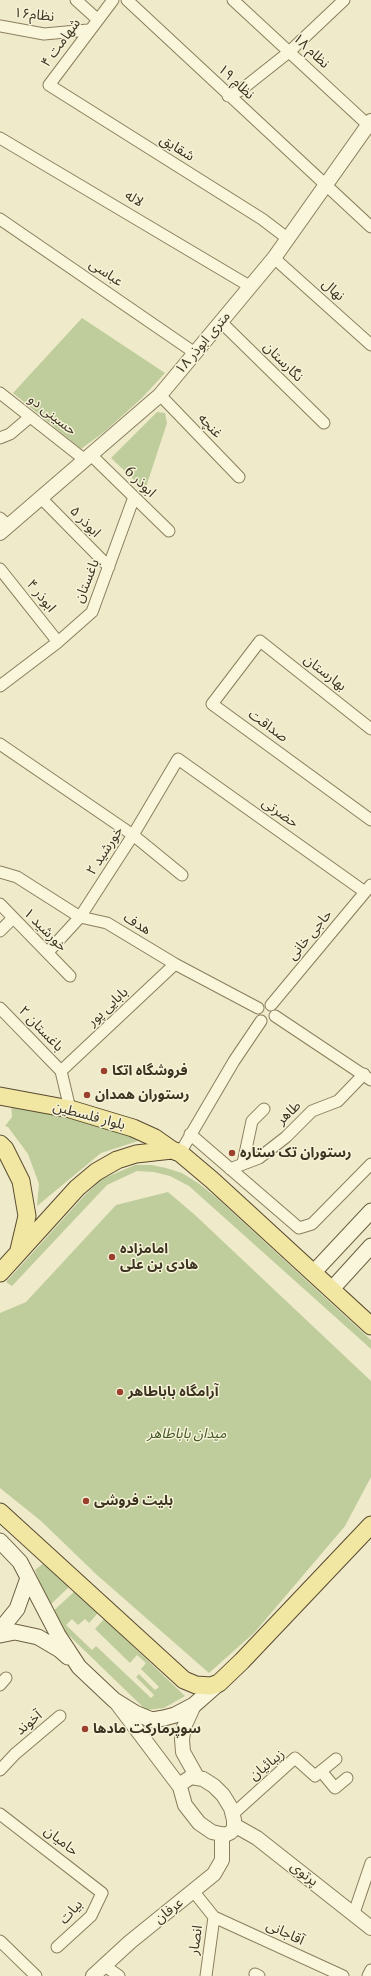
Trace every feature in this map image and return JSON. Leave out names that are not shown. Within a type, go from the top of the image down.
[{"type":"main road","name":"بلوار فلسطین","points":[[0,1096],[70,1109],[132,1128],[155,1138],[176,1152]]},
{"type":"main road","points":[[0,1106],[0,1111]]},
{"type":"main road","points":[[0,1144],[5,1149],[21,1181],[27,1216],[19,1251]]},
{"type":"main road","points":[[0,1273],[77,1188],[96,1172],[117,1160],[136,1154],[176,1152],[212,1180],[371,1326]]},
{"type":"main road","points":[[314,1274],[371,1211]]},
{"type":"main road","points":[[340,1245],[338,1251],[342,1260],[347,1263],[356,1263]]},
{"type":"main road","points":[[331,1290],[371,1246]]},
{"type":"main road","points":[[0,1512],[184,1680],[196,1685],[211,1686],[219,1683]]},
{"type":"main road","points":[[28,1578],[17,1609],[1,1629],[38,1637],[60,1650],[114,1700],[135,1713],[152,1720],[175,1715],[194,1705],[219,1683],[371,1525]]},
{"type":"main road","points":[[0,1541],[20,1562],[58,1636],[79,1667]]},
{"type":"street","points":[[76,0],[97,19]]},
{"type":"street","name":"شهامت ۴","points":[[49,85],[88,30],[112,0]]},
{"type":"street","name":"نظام ۱۹","points":[[127,0],[228,96],[371,227]]},
{"type":"street","name":"نظام ۱۸","points":[[233,0],[369,123]]},
{"type":"street","points":[[228,96],[241,90],[289,52],[344,0]]},
{"type":"street","name":"نظام۱۶","points":[[0,26],[44,34],[88,30]]},
{"type":"street","name":"شقایق","points":[[49,85],[262,219],[287,238]]},
{"type":"street","name":"۱۸ متری ابوذر","points":[[3,526],[41,498],[160,395],[274,258],[369,123]]},
{"type":"street","name":"لاله","points":[[0,138],[251,287]]},
{"type":"street","name":"عباسی","points":[[0,219],[195,353]]},
{"type":"street","name":"نهال","points":[[274,258],[371,345]]},
{"type":"street","name":"نگارستان","points":[[222,322],[324,423]]},
{"type":"street","name":"حسینی دو","points":[[0,393],[30,417],[88,457]]},
{"type":"street","name":"غنچه","points":[[160,395],[239,477]]},
{"type":"street","points":[[0,438],[10,434],[30,417]]},
{"type":"street","name":"ابوذر 6","points":[[88,457],[134,496],[169,531]]},
{"type":"street","name":"باغستان","points":[[0,684],[58,642],[92,612],[134,496]]},
{"type":"street","name":"ابوذر ۵","points":[[41,498],[109,568]]},
{"type":"street","name":"ابوذر ۴","points":[[0,569],[58,642]]},
{"type":"street","name":"بهارستان","points":[[260,641],[371,729]]},
{"type":"street","name":"صداقت","points":[[260,641],[212,704],[371,820]]},
{"type":"street","points":[[0,744],[133,835],[182,875]]},
{"type":"street","name":"خورشید ۲","points":[[48,952],[80,918],[133,835],[178,759]]},
{"type":"street","name":"حضرتی","points":[[178,759],[368,888]]},
{"type":"street","name":"هدف","points":[[0,872],[17,877],[80,918],[107,923],[175,964],[258,1008]]},
{"type":"street","name":"حاجی خانی","points":[[271,1005],[368,888]]},
{"type":"street","name":"خورشید ۱","points":[[0,904],[70,976]]},
{"type":"street","points":[[0,931],[13,918]]},
{"type":"street","name":"بابایی پور","points":[[61,1071],[175,964]]},
{"type":"street","points":[[267,1004],[271,1005],[276,1012],[275,1016],[269,1022],[261,1021],[257,1017],[258,1008],[267,1004]]},
{"type":"street","name":"باغستان ۲","points":[[0,1008],[61,1071]]},
{"type":"street","points":[[275,1016],[368,1077]]},
{"type":"street","points":[[176,1152],[190,1134],[261,1021]]},
{"type":"street","points":[[61,1071],[70,1109]]},
{"type":"street","name":"طاهر","points":[[230,1168],[259,1158],[286,1137],[312,1111],[338,1101],[368,1077]]},
{"type":"street","points":[[243,1163],[252,1121],[264,1109]]},
{"type":"street","points":[[190,1134],[299,1228],[312,1224],[371,1164]]},
{"type":"street","points":[[114,1700],[180,1787],[181,1796],[185,1805],[199,1823],[212,1832],[222,1834],[231,1832],[233,1819],[222,1795],[214,1786],[197,1777],[183,1752],[182,1739],[184,1727],[194,1705]]},
{"type":"street","name":"آخوند","points":[[2,1765],[60,1716]]},
{"type":"street","name":"زیبائیان","points":[[233,1819],[295,1758],[315,1776],[321,1771]]},
{"type":"street","points":[[336,1759],[321,1771],[335,1788],[347,1778]]},
{"type":"street","points":[[180,1787],[186,1780],[197,1777]]},
{"type":"street","name":"حامیان","points":[[0,1814],[102,1892]]},
{"type":"street","name":"پرتوی","points":[[233,1819],[354,1913],[371,1928]]},
{"type":"street","name":"عرفان","points":[[93,1976],[130,1942],[194,1892],[214,1874],[222,1860],[222,1834]]},
{"type":"street","points":[[354,1913],[371,1866]]},
{"type":"street","name":"بیات","points":[[57,1947],[91,1916],[102,1892]]},
{"type":"street","name":"انصار","points":[[194,1892],[214,1917],[206,1976]]},
{"type":"street","name":"آقاجانی","points":[[214,1917],[343,1976]]},
{"type":"street","points":[[0,1941],[36,1976]]},
{"type":"street","points":[[105,1966],[119,1976]]},
{"type":"street","points":[[368,1976],[371,1970]]},
{"type":"green space","points":[[82,318],[165,373],[141,399],[104,432],[81,449],[13,393]]},
{"type":"green space","points":[[157,412],[165,413],[167,423],[145,490],[111,458]]},
{"type":"green space","points":[[11,1103],[119,1129],[138,1141],[101,1153],[37,1206],[39,1184],[28,1154],[8,1127],[5,1126],[12,1117]]},
{"type":"green space","points":[[135,1165],[152,1165],[166,1168],[182,1173],[198,1183],[217,1198],[371,1340],[371,1349],[189,1186],[170,1176],[154,1172],[137,1171],[107,1185],[12,1286],[6,1282],[85,1195],[102,1179]]},
{"type":"green space","name":"میدان باباطاهر","points":[[168,1192],[195,1215],[371,1381],[371,1477],[345,1526],[255,1632],[209,1673],[97,1575],[41,1521],[0,1488],[0,1313],[26,1302],[116,1205]]},
{"type":"green space","points":[[45,1562],[70,1586],[49,1606],[52,1612],[75,1591],[98,1613],[89,1623],[85,1619],[78,1625],[72,1619],[66,1625],[92,1650],[96,1646],[151,1698],[154,1695],[136,1677],[139,1674],[155,1690],[159,1687],[141,1669],[146,1663],[137,1655],[130,1663],[95,1629],[104,1619],[185,1696],[164,1708],[146,1710],[53,1620],[35,1570]]},
{"type":"place","name":"فروشگاه اتکا","points":[[104,1071]]},
{"type":"place","name":"رستوران همدان","points":[[87,1095]]},
{"type":"place","name":"رستوران تک ستاره","points":[[232,1153]]},
{"type":"place","name":"امامزاده هادی بن علی","points":[[112,1257]]},
{"type":"place","name":"آرامگاه باباطاهر","points":[[120,1392]]},
{"type":"place","name":"بلیت فروشی","points":[[86,1501]]},
{"type":"place","name":"سوپرمارکت مادها","points":[[85,1729]]}]
